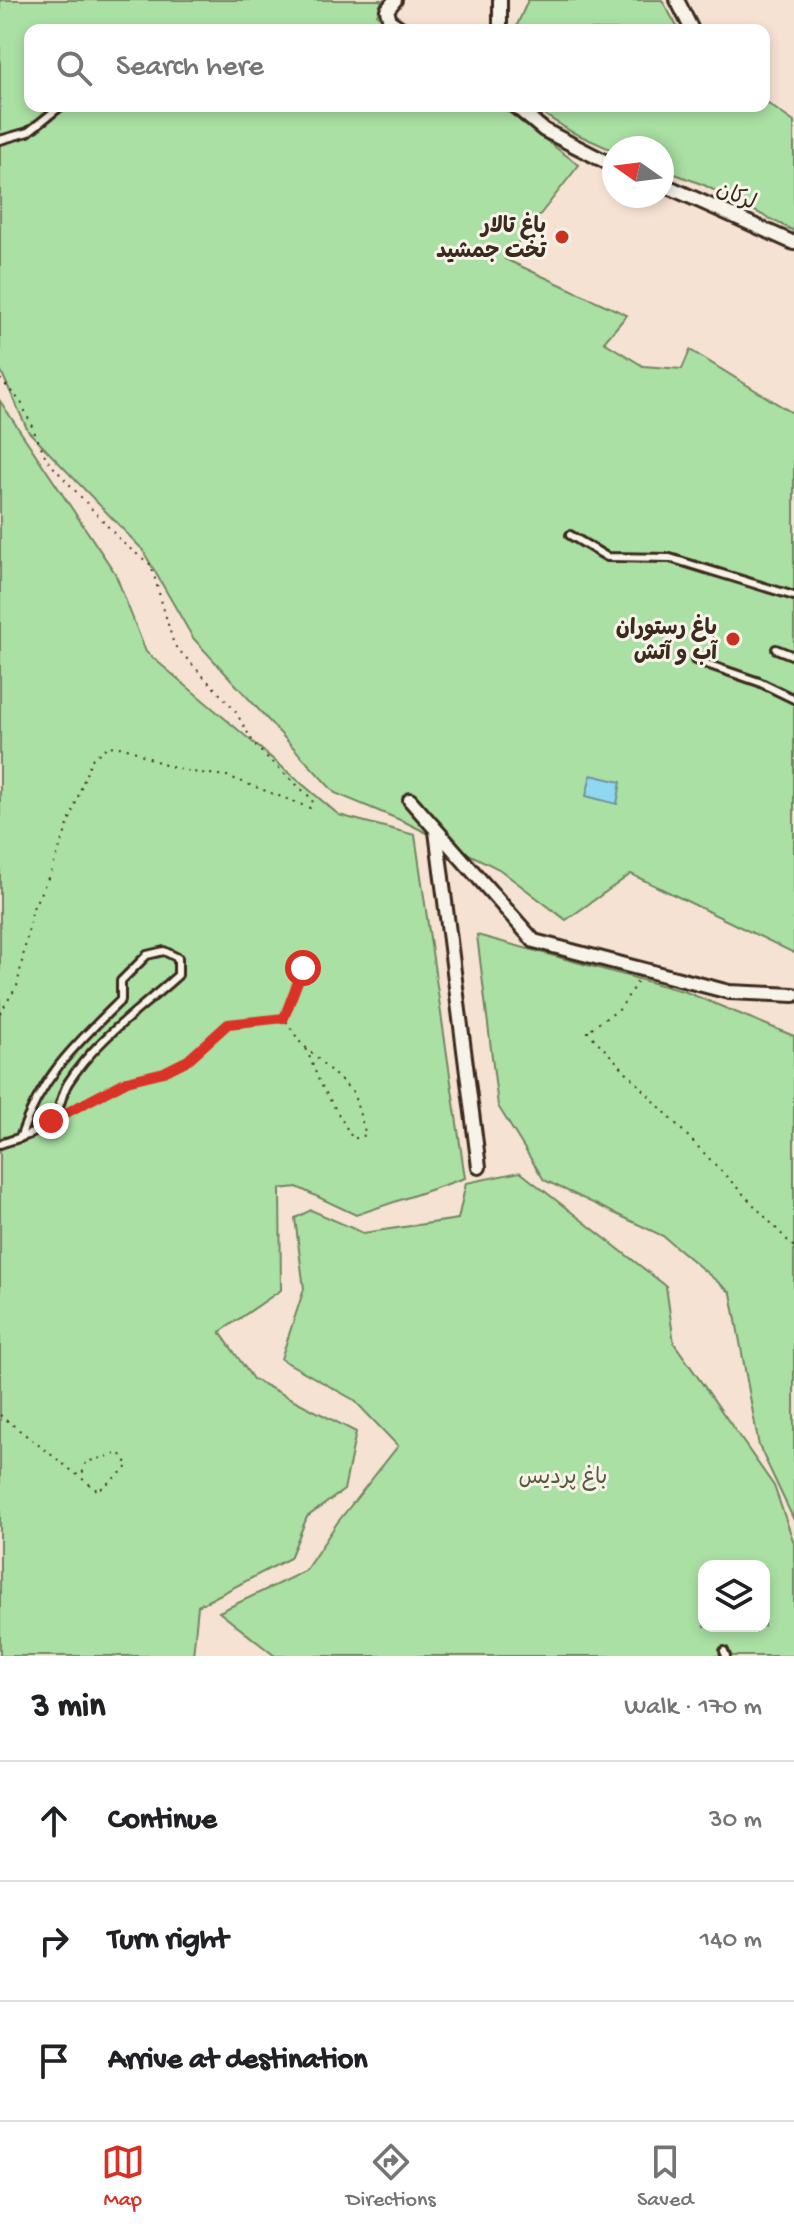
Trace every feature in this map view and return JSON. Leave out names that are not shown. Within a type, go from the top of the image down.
[{"type":"street","points":[[394,24],[390,21],[387,10],[395,0]]},
{"type":"street","points":[[500,0],[500,24]]},
{"type":"street","points":[[677,0],[689,24]]},
{"type":"street","points":[[522,112],[544,130],[602,160]]},
{"type":"street","name":"لرکان","points":[[674,189],[794,243]]},
{"type":"street","points":[[410,800],[534,941],[729,992],[794,995]]},
{"type":"street","points":[[436,831],[479,1167]]},
{"type":"lane","points":[[0,140],[28,132],[53,112]]},
{"type":"lane","points":[[570,535],[607,557],[670,558],[794,596]]},
{"type":"lane","points":[[776,649],[794,656]]},
{"type":"lane","points":[[695,660],[759,682],[794,699]]},
{"type":"lane","points":[[0,1144],[20,1138],[51,1121],[68,1083],[137,1009],[178,975],[178,958],[164,951],[147,955],[121,981],[121,1000],[51,1071],[29,1110],[20,1138]]},
{"type":"lane","points":[[121,1000],[137,1009]]},
{"type":"path","points":[[0,379],[21,402],[47,460],[124,544],[151,565],[174,645],[234,709],[256,747],[313,800],[310,808],[227,776],[192,772],[165,765],[127,748],[108,746],[91,760],[52,870],[33,908],[17,986],[0,1013]]},
{"type":"path","points":[[284,1018],[303,968]]},
{"type":"path","points":[[646,969],[620,1009],[587,1031],[794,1247]]},
{"type":"path","points":[[284,1018],[306,1048],[353,1092],[366,1135],[353,1139],[338,1118],[306,1048]]},
{"type":"path","points":[[51,1121],[127,1081],[164,1072],[188,1060],[228,1024],[284,1018]]},
{"type":"path","points":[[0,1415],[98,1491],[129,1466],[120,1453],[86,1462],[81,1477]]},
{"type":"green space","points":[[0,0],[382,0],[377,15],[389,24],[24,24],[24,112],[508,112],[579,165],[505,259],[627,315],[604,342],[643,366],[682,369],[690,350],[794,414],[794,953],[631,874],[566,920],[499,869],[405,822],[335,793],[193,638],[142,549],[28,431],[0,369]]},
{"type":"green space","points":[[528,0],[662,0],[676,24],[518,24]]},
{"type":"green space","points":[[770,105],[794,122],[794,231],[704,185],[674,174],[674,136],[602,136],[602,146],[572,132],[540,112],[770,112]]},
{"type":"green space","points":[[0,401],[115,573],[146,652],[339,815],[415,835],[465,1178],[356,1215],[297,1187],[280,1189],[281,1290],[220,1332],[253,1379],[356,1432],[344,1490],[307,1517],[290,1558],[198,1606],[193,1656],[0,1656]]},
{"type":"green space","points":[[477,935],[686,992],[794,1036],[794,1520],[759,1446],[731,1293],[663,1236],[544,1180],[498,1106]]},
{"type":"green space","name":"باغ پردیس","points":[[520,1172],[666,1286],[674,1343],[774,1486],[794,1543],[794,1656],[275,1656],[219,1612],[305,1571],[337,1523],[398,1446],[354,1400],[281,1359],[304,1289],[295,1218],[311,1210],[363,1233],[458,1219],[466,1183]]},
{"type":"water","points":[[591,775],[621,782],[617,804],[586,796]]},
{"type":"place","name":"باغ تالار تخت جمشید","points":[[562,237]]},
{"type":"place","name":"باغ رستوران آب و آتش","points":[[733,639]]},
{"type":"route","points":[[51,1121],[127,1081],[164,1072],[188,1060],[228,1024],[284,1018],[303,968]]}]
